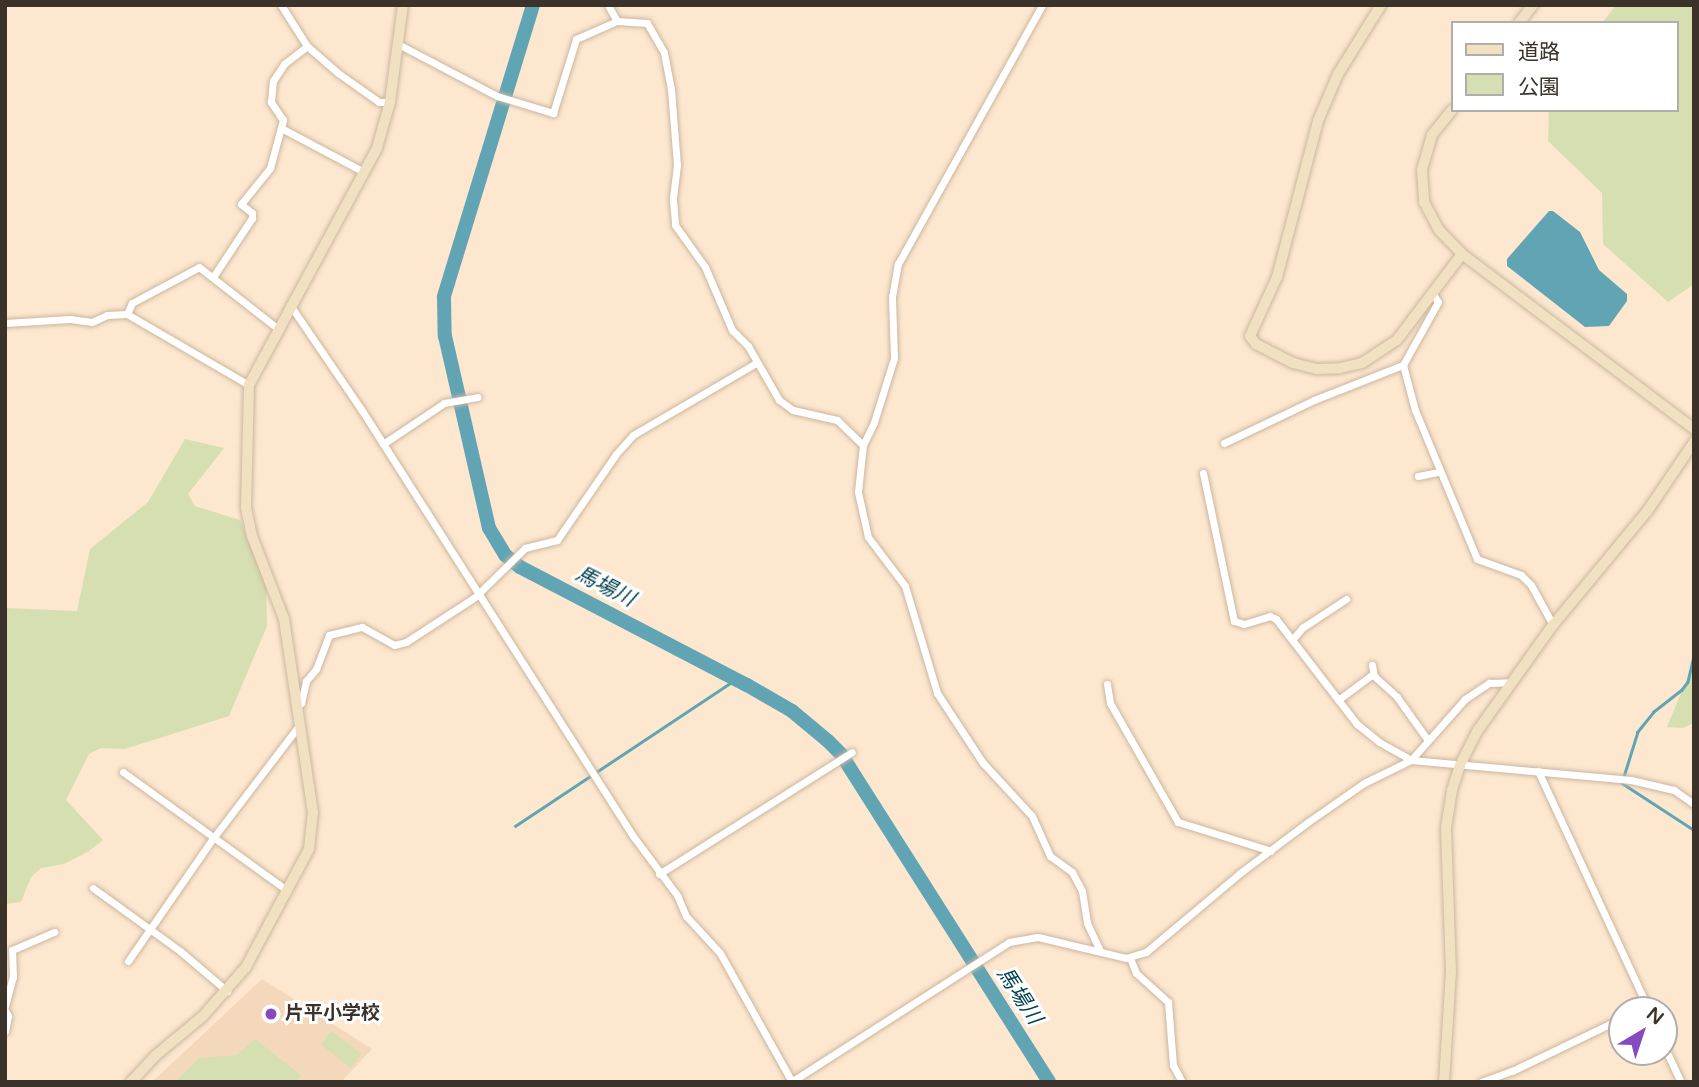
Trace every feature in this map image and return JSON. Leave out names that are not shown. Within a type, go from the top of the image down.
[{"type":"street","points":[[281,5],[307,46],[338,73],[380,102],[390,102]]},
{"type":"street","points":[[131,1082],[155,1056],[228,992],[246,967],[309,849],[313,813],[279,603],[252,536],[246,508],[249,385],[377,148],[390,102],[403,5]]},
{"type":"street","points":[[608,5],[617,21]]},
{"type":"street","points":[[1042,5],[898,264],[892,297],[895,350],[874,422],[863,445],[858,492],[868,537],[905,586],[937,694],[983,763],[1032,817],[1050,856],[1072,872],[1082,891],[1087,923],[1100,951]]},
{"type":"street","points":[[1381,5],[1338,74],[1318,121],[1277,277],[1251,336],[1256,344],[1293,363],[1317,369],[1362,363],[1386,349],[1433,294],[1462,254]]},
{"type":"street","points":[[1521,21],[1533,5]]},
{"type":"street","points":[[398,44],[497,96],[547,113],[556,111],[576,39],[617,21],[647,23],[664,53],[671,89],[677,165],[673,200],[675,225],[698,254],[714,284],[732,330],[748,346],[774,394],[793,410],[837,420],[863,445]]},
{"type":"street","points":[[213,277],[252,218],[252,213],[241,204],[267,175],[283,120],[271,102],[270,88],[281,67],[307,46]]},
{"type":"street","points":[[1450,112],[1432,135],[1425,151],[1422,170],[1424,202],[1439,230],[1462,254],[1694,429]]},
{"type":"street","points":[[281,128],[364,172]]},
{"type":"street","points":[[127,314],[132,303],[195,268],[201,268],[278,328]]},
{"type":"street","points":[[1224,443],[1314,400],[1403,365],[1438,302],[1433,294]]},
{"type":"street","points":[[290,305],[383,444],[659,874],[677,895],[691,923],[720,953],[792,1082],[1009,942],[1028,936],[1130,958],[1152,948],[1240,873],[1364,783],[1411,760],[1458,705],[1482,687],[1503,680],[1513,682]]},
{"type":"street","points":[[5,324],[70,319],[92,322],[107,315],[127,314],[249,385]]},
{"type":"street","points":[[297,707],[301,703],[306,681],[316,669],[329,635],[362,627],[394,645],[401,644],[475,597],[519,554],[531,546],[554,541],[562,536],[615,454],[634,435],[756,363]]},
{"type":"street","points":[[1403,365],[1415,410],[1438,472],[1477,559],[1521,575],[1531,585],[1553,625]]},
{"type":"street","points":[[383,444],[444,403],[477,397]]},
{"type":"street","points":[[1444,1082],[1451,972],[1446,828],[1452,790],[1460,765],[1478,730],[1553,625],[1648,510],[1694,442]]},
{"type":"street","points":[[1418,476],[1438,472]]},
{"type":"street","points":[[1203,473],[1234,621],[1244,624],[1273,617],[1338,700],[1371,736],[1411,760],[1654,785],[1674,790],[1694,804]]},
{"type":"street","points":[[1292,640],[1302,628],[1346,600]]},
{"type":"street","points":[[1338,700],[1373,669],[1427,739]]},
{"type":"street","points":[[1107,684],[1110,703],[1178,821],[1271,851]]},
{"type":"street","points":[[128,961],[214,837],[300,724]]},
{"type":"street","points":[[659,874],[852,752]]},
{"type":"street","points":[[1538,771],[1642,996]]},
{"type":"street","points":[[123,772],[288,891]]},
{"type":"street","points":[[93,888],[151,929],[228,992]]},
{"type":"street","points":[[5,1031],[8,1016],[5,1008],[13,977],[12,950],[54,932]]},
{"type":"street","points":[[1130,958],[1136,973],[1168,1002],[1173,1065],[1182,1082]]},
{"type":"street","points":[[1481,1082],[1512,1071],[1608,1025]]},
{"type":"street","points":[[1673,1066],[1681,1082]]},
{"type":"shaded area","name":"片平小学校","points":[[262,979],[372,1049],[341,1082],[152,1082]]},
{"type":"green space","points":[[1616,5],[1694,5],[1694,284],[1668,302],[1603,244],[1602,193],[1548,141],[1549,112],[1678,112],[1678,21],[1604,21]]},
{"type":"green space","points":[[185,439],[224,448],[188,494],[195,506],[240,520],[266,584],[267,626],[229,716],[125,749],[101,748],[89,754],[66,800],[103,840],[64,864],[41,868],[31,877],[21,902],[5,904],[5,608],[77,611],[90,549],[148,502]]},
{"type":"green space","points":[[1694,661],[1694,723],[1683,728],[1667,727]]},
{"type":"green space","points":[[331,1031],[362,1054],[351,1068],[321,1045]]},
{"type":"green space","points":[[255,1039],[301,1075],[296,1082],[175,1082],[199,1058],[237,1055]]},
{"type":"water","points":[[1549,211],[1553,211],[1580,232],[1599,270],[1627,294],[1627,301],[1609,326],[1585,327],[1507,266],[1507,259]]},
{"type":"waterway","name":"馬場川","points":[[533,5],[444,297],[445,336],[489,528],[505,555],[520,567],[747,685],[792,711],[828,741],[841,754],[1049,1082]]},
{"type":"waterway","points":[[1694,656],[1688,682],[1654,712],[1638,732],[1622,783],[1694,830]]},
{"type":"waterway","points":[[515,826],[736,679]]},
{"type":"place","name":"片平小学校","points":[[271,1014]]}]
